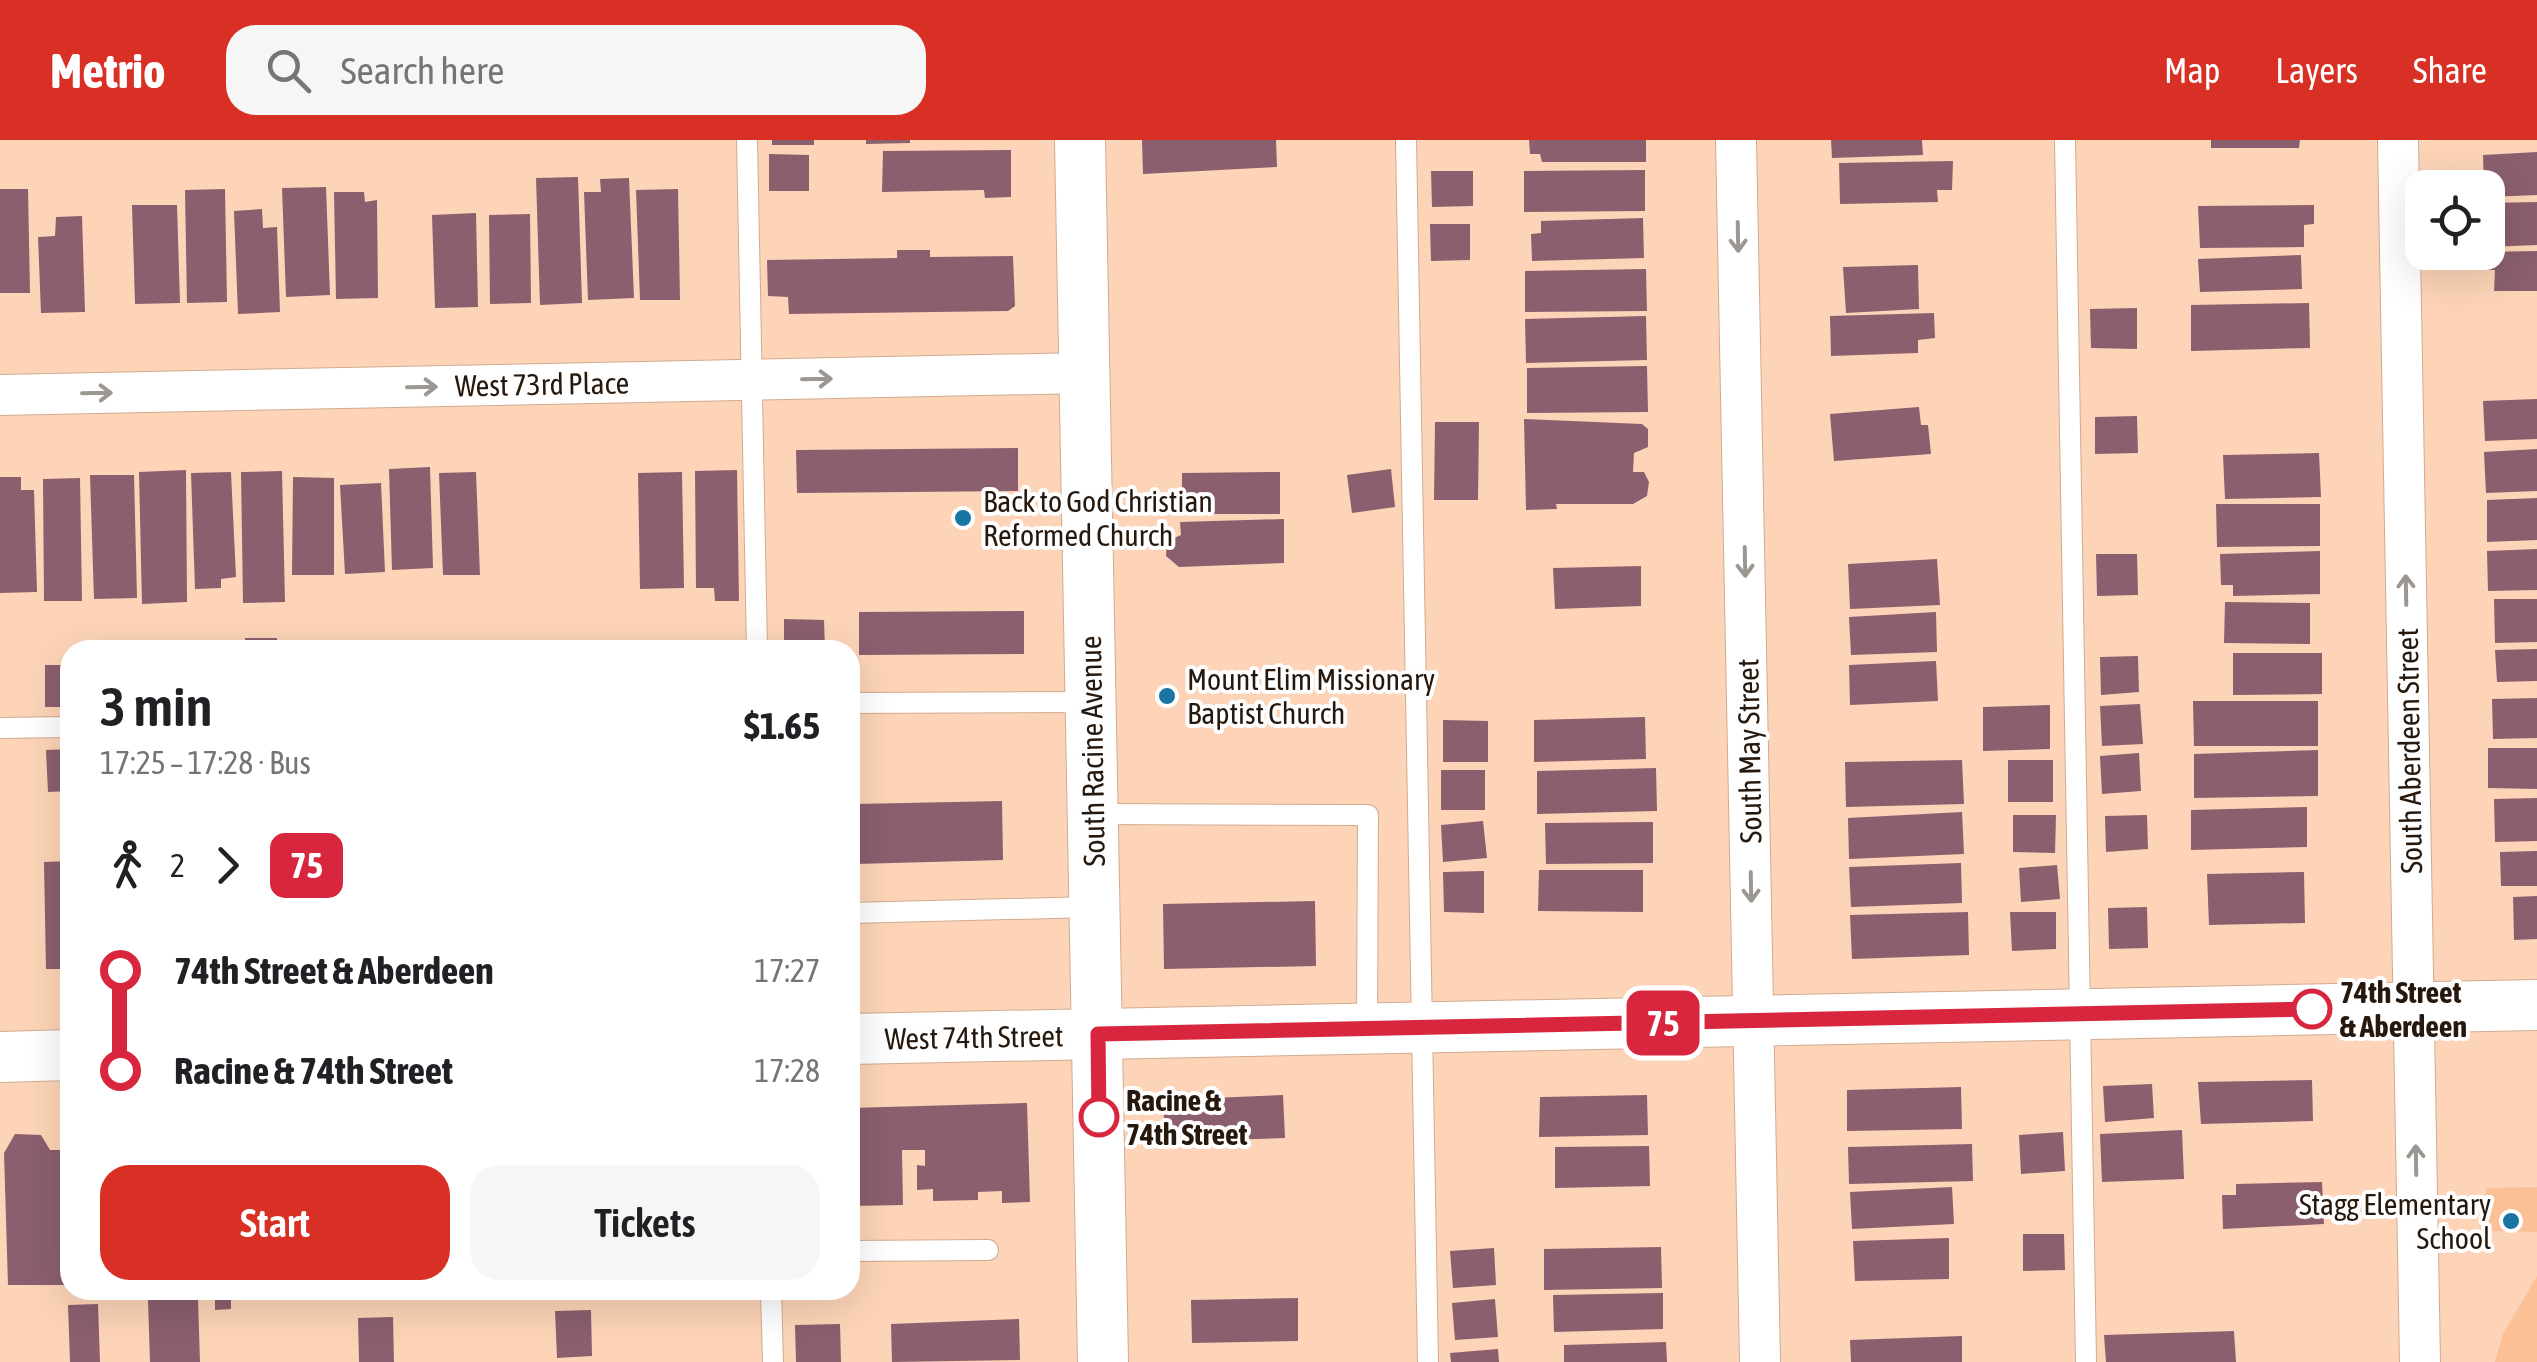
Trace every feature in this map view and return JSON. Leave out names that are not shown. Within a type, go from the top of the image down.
[{"type":"street","name":"South Racine Avenue","points":[[1080,140],[1103,1362]]},
{"type":"street","name":"South May Street","points":[[1736,140],[1760,1362]]},
{"type":"street","name":"South Aberdeen Street","points":[[2398,140],[2420,1362]]},
{"type":"street","name":"West 73rd Place","points":[[0,396],[1084,373]]},
{"type":"street","name":"West 74th Street","points":[[860,1039],[2537,1004]]},
{"type":"street","points":[[0,1056],[60,1055]]},
{"type":"lane","points":[[747,140],[757,640]]},
{"type":"lane","points":[[1406,140],[1428,1362]]},
{"type":"lane","points":[[2065,140],[2086,1362]]},
{"type":"lane","points":[[860,703],[1091,702]]},
{"type":"lane","points":[[0,728],[60,727]]},
{"type":"lane","points":[[1093,814],[1368,814],[1367,1028]]},
{"type":"lane","points":[[860,913],[1095,908]]},
{"type":"lane","points":[[860,1251],[988,1250]]},
{"type":"lane","points":[[772,1300],[773,1362]]},
{"type":"shaded area","points":[[2537,1187],[2537,1232],[2487,1231],[2486,1188]]},
{"type":"shaded area","points":[[2537,1276],[2537,1362],[2495,1362],[2503,1334]]},
{"type":"building","points":[[772,140],[814,140],[814,145],[772,145]]},
{"type":"building","points":[[866,140],[910,140],[910,143],[866,144]]},
{"type":"building","points":[[1142,140],[1276,140],[1277,167],[1143,174]]},
{"type":"building","points":[[1529,140],[1646,140],[1646,162],[1542,162],[1540,154],[1530,154]]},
{"type":"building","points":[[1831,140],[1922,140],[1923,155],[1832,158]]},
{"type":"building","points":[[2211,140],[2300,140],[2299,148],[2211,148]]},
{"type":"building","points":[[1011,150],[1011,197],[985,198],[984,190],[882,192],[883,151]]},
{"type":"building","points":[[2537,152],[2537,195],[2505,196],[2505,170],[2483,170],[2483,155]]},
{"type":"building","points":[[769,154],[809,155],[809,191],[769,191]]},
{"type":"building","points":[[1953,161],[1952,190],[1937,190],[1938,202],[1840,204],[1839,163]]},
{"type":"building","points":[[1645,170],[1645,211],[1524,212],[1524,171]]},
{"type":"building","points":[[1431,171],[1473,171],[1473,206],[1432,207]]},
{"type":"building","points":[[578,177],[582,303],[540,305],[536,178]]},
{"type":"building","points":[[629,178],[634,298],[588,300],[584,192],[601,192],[600,179]]},
{"type":"building","points":[[326,187],[330,295],[286,297],[282,188]]},
{"type":"building","points":[[0,189],[28,189],[30,293],[0,293]]},
{"type":"building","points":[[225,189],[227,302],[187,303],[185,190]]},
{"type":"building","points":[[678,189],[680,300],[640,300],[636,190]]},
{"type":"building","points":[[334,192],[364,192],[365,202],[377,200],[378,298],[336,299]]},
{"type":"building","points":[[2537,202],[2537,245],[2505,246],[2505,203]]},
{"type":"building","points":[[132,205],[177,205],[180,303],[135,304]]},
{"type":"building","points":[[2314,205],[2314,224],[2304,225],[2304,247],[2200,248],[2198,206]]},
{"type":"building","points":[[262,209],[263,228],[277,227],[280,312],[238,314],[234,211]]},
{"type":"building","points":[[476,213],[478,307],[435,308],[432,215]]},
{"type":"building","points":[[530,214],[531,303],[490,304],[489,215]]},
{"type":"building","points":[[82,216],[85,312],[41,313],[38,237],[55,236],[56,217]]},
{"type":"building","points":[[1643,218],[1644,258],[1532,261],[1531,234],[1541,233],[1541,221]]},
{"type":"building","points":[[1430,224],[1470,224],[1470,260],[1431,261]]},
{"type":"building","points":[[897,250],[930,250],[930,257],[1013,256],[1015,306],[1008,311],[789,314],[788,297],[768,296],[767,260],[897,258]]},
{"type":"building","points":[[2537,251],[2537,291],[2494,291],[2495,270],[2505,270],[2505,252]]},
{"type":"building","points":[[2301,255],[2302,289],[2200,292],[2198,259]]},
{"type":"building","points":[[1918,265],[1919,309],[1846,313],[1843,267]]},
{"type":"building","points":[[1646,269],[1647,311],[1525,312],[1525,271]]},
{"type":"building","points":[[2309,303],[2310,348],[2191,351],[2191,305]]},
{"type":"building","points":[[2137,308],[2137,349],[2091,348],[2090,309]]},
{"type":"building","points":[[1934,313],[1935,338],[1918,340],[1918,353],[1831,356],[1830,316]]},
{"type":"building","points":[[1646,316],[1647,360],[1526,363],[1525,319]]},
{"type":"building","points":[[1647,366],[1648,412],[1527,413],[1527,368]]},
{"type":"building","points":[[2537,399],[2537,439],[2485,441],[2483,401]]},
{"type":"building","points":[[1919,407],[1921,425],[1928,425],[1931,454],[1834,461],[1830,414]]},
{"type":"building","points":[[2137,416],[2138,453],[2095,454],[2095,417]]},
{"type":"building","points":[[1524,419],[1642,424],[1648,429],[1648,447],[1634,453],[1633,472],[1644,472],[1649,482],[1647,496],[1633,504],[1556,504],[1557,509],[1526,510]]},
{"type":"building","points":[[1435,422],[1479,422],[1478,500],[1434,500]]},
{"type":"building","points":[[1018,448],[1018,491],[797,493],[796,450]]},
{"type":"building","points":[[2537,449],[2537,491],[2486,493],[2484,452]]},
{"type":"building","points":[[2319,453],[2321,497],[2225,499],[2223,455]]},
{"type":"building","points":[[430,467],[433,568],[392,570],[389,469]]},
{"type":"building","points":[[1391,469],[1395,507],[1352,513],[1347,475]]},
{"type":"building","points":[[186,470],[187,602],[142,604],[139,472]]},
{"type":"building","points":[[737,470],[739,601],[715,601],[714,588],[696,588],[695,471]]},
{"type":"building","points":[[282,471],[285,602],[243,603],[241,472]]},
{"type":"building","points":[[231,472],[236,577],[221,579],[221,588],[195,589],[191,473]]},
{"type":"building","points":[[476,472],[480,575],[443,575],[439,473]]},
{"type":"building","points":[[682,472],[684,588],[640,589],[638,473]]},
{"type":"building","points":[[1280,472],[1280,514],[1183,514],[1173,509],[1173,495],[1182,490],[1182,473]]},
{"type":"building","points":[[90,475],[134,475],[137,598],[94,599]]},
{"type":"building","points":[[0,477],[21,477],[21,490],[34,490],[37,592],[0,593]]},
{"type":"building","points":[[293,477],[334,478],[334,575],[292,575]]},
{"type":"building","points":[[80,478],[82,601],[44,601],[43,479]]},
{"type":"building","points":[[381,483],[385,572],[345,574],[340,485]]},
{"type":"building","points":[[2537,498],[2537,540],[2487,542],[2487,500]]},
{"type":"building","points":[[2216,504],[2320,504],[2320,546],[2217,547]]},
{"type":"building","points":[[1284,519],[1284,563],[1179,567],[1166,556],[1167,541],[1181,535],[1180,522]]},
{"type":"building","points":[[2537,549],[2537,590],[2488,591],[2487,551]]},
{"type":"building","points":[[2320,551],[2320,594],[2233,596],[2233,585],[2221,585],[2220,554]]},
{"type":"building","points":[[2096,554],[2137,554],[2138,595],[2097,596]]},
{"type":"building","points":[[1937,559],[1940,605],[1850,609],[1848,564]]},
{"type":"building","points":[[1641,566],[1641,606],[1555,609],[1553,568]]},
{"type":"building","points":[[2494,599],[2537,599],[2537,642],[2495,643]]},
{"type":"building","points":[[2225,602],[2310,603],[2310,644],[2224,643]]},
{"type":"building","points":[[1024,611],[1024,654],[860,655],[859,612]]},
{"type":"building","points":[[1936,612],[1937,652],[1851,655],[1849,617]]},
{"type":"building","points":[[784,619],[824,620],[825,640],[784,640]]},
{"type":"building","points":[[245,638],[277,638],[277,640]]},
{"type":"building","points":[[2537,649],[2537,681],[2497,682],[2495,650]]},
{"type":"building","points":[[2233,653],[2322,653],[2322,694],[2233,695]]},
{"type":"building","points":[[2138,656],[2139,692],[2101,695],[2100,657]]},
{"type":"building","points":[[1936,661],[1938,701],[1850,705],[1849,665]]},
{"type":"building","points":[[45,665],[60,665],[60,707],[45,707]]},
{"type":"building","points":[[2537,698],[2537,738],[2493,739],[2492,699]]},
{"type":"building","points":[[2193,701],[2318,701],[2318,746],[2194,746]]},
{"type":"building","points":[[2140,704],[2143,744],[2102,746],[2100,706]]},
{"type":"building","points":[[2050,705],[2050,749],[1983,751],[1983,707]]},
{"type":"building","points":[[1645,717],[1646,759],[1534,762],[1534,720]]},
{"type":"building","points":[[1443,720],[1488,721],[1488,762],[1443,762]]},
{"type":"building","points":[[2488,748],[2537,748],[2537,789],[2488,788]]},
{"type":"building","points":[[60,749],[60,791],[48,792],[46,750]]},
{"type":"building","points":[[2318,750],[2318,796],[2194,798],[2194,754]]},
{"type":"building","points":[[2139,753],[2141,791],[2102,794],[2100,756]]},
{"type":"building","points":[[1962,760],[1964,804],[1846,807],[1845,762]]},
{"type":"building","points":[[2008,760],[2053,760],[2053,802],[2008,802]]},
{"type":"building","points":[[1656,768],[1657,811],[1537,814],[1537,771]]},
{"type":"building","points":[[1441,770],[1485,770],[1485,810],[1441,810]]},
{"type":"building","points":[[2537,798],[2537,841],[2495,842],[2494,799]]},
{"type":"building","points":[[1002,801],[1003,860],[860,864],[860,804]]},
{"type":"building","points":[[2307,807],[2307,847],[2191,850],[2191,810]]},
{"type":"building","points":[[1962,812],[1964,854],[1849,859],[1848,818]]},
{"type":"building","points":[[2013,815],[2056,815],[2055,853],[2013,852]]},
{"type":"building","points":[[2147,815],[2148,849],[2106,852],[2105,816]]},
{"type":"building","points":[[1483,821],[1487,858],[1443,862],[1441,825]]},
{"type":"building","points":[[1653,822],[1653,863],[1546,864],[1545,823]]},
{"type":"building","points":[[2537,851],[2537,886],[2501,886],[2500,852]]},
{"type":"building","points":[[60,861],[60,969],[46,969],[44,862]]},
{"type":"building","points":[[1961,863],[1962,903],[1851,907],[1849,867]]},
{"type":"building","points":[[2057,865],[2060,899],[2021,902],[2019,868]]},
{"type":"building","points":[[1539,870],[1643,870],[1643,912],[1538,911]]},
{"type":"building","points":[[1484,871],[1484,913],[1444,912],[1443,872]]},
{"type":"building","points":[[2304,872],[2305,923],[2209,925],[2207,874]]},
{"type":"building","points":[[2537,896],[2537,939],[2514,940],[2513,897]]},
{"type":"building","points":[[1315,901],[1316,966],[1164,969],[1163,904]]},
{"type":"building","points":[[2147,907],[2148,948],[2109,949],[2108,908]]},
{"type":"building","points":[[1968,912],[1969,955],[1852,959],[1850,915]]},
{"type":"building","points":[[2010,912],[2056,912],[2056,949],[2012,951]]},
{"type":"building","points":[[2312,1080],[2313,1121],[2201,1124],[2198,1082]]},
{"type":"building","points":[[2152,1084],[2154,1118],[2105,1122],[2103,1086]]},
{"type":"building","points":[[1961,1087],[1962,1129],[1847,1131],[1847,1090]]},
{"type":"building","points":[[1283,1095],[1285,1138],[1165,1142],[1163,1100]]},
{"type":"building","points":[[1647,1095],[1648,1135],[1539,1137],[1540,1097]]},
{"type":"building","points":[[1027,1103],[1030,1202],[1002,1203],[1002,1191],[978,1192],[978,1200],[933,1201],[933,1189],[917,1190],[917,1165],[925,1166],[925,1150],[902,1150],[903,1205],[860,1206],[860,1108]]},
{"type":"building","points":[[2182,1130],[2184,1179],[2102,1182],[2100,1134]]},
{"type":"building","points":[[2063,1132],[2065,1171],[2021,1174],[2019,1135]]},
{"type":"building","points":[[15,1134],[41,1135],[50,1150],[60,1150],[60,1285],[8,1285],[4,1153]]},
{"type":"building","points":[[1972,1144],[1973,1181],[1849,1184],[1848,1147]]},
{"type":"building","points":[[1649,1146],[1650,1186],[1555,1188],[1555,1147]]},
{"type":"building","points":[[2322,1182],[2324,1224],[2223,1229],[2222,1195],[2236,1195],[2236,1184]]},
{"type":"building","points":[[1952,1187],[1954,1224],[1852,1229],[1850,1192]]},
{"type":"building","points":[[2023,1234],[2064,1234],[2065,1270],[2023,1271]]},
{"type":"building","points":[[1949,1238],[1949,1279],[1855,1281],[1853,1241]]},
{"type":"building","points":[[1661,1247],[1662,1288],[1544,1290],[1544,1249]]},
{"type":"building","points":[[1494,1248],[1496,1285],[1453,1288],[1450,1251]]},
{"type":"building","points":[[1663,1293],[1663,1329],[1554,1332],[1553,1295]]},
{"type":"building","points":[[1298,1298],[1298,1341],[1192,1343],[1191,1300]]},
{"type":"building","points":[[1495,1299],[1498,1337],[1455,1340],[1452,1303]]},
{"type":"building","points":[[148,1300],[198,1300],[200,1362],[150,1362]]},
{"type":"building","points":[[215,1300],[231,1300],[231,1309],[215,1310]]},
{"type":"building","points":[[98,1304],[100,1362],[70,1362],[68,1305]]},
{"type":"building","points":[[591,1310],[592,1356],[557,1358],[555,1311]]},
{"type":"building","points":[[393,1317],[394,1362],[359,1362],[358,1318]]},
{"type":"building","points":[[1019,1319],[1020,1360],[892,1362],[891,1324]]},
{"type":"building","points":[[840,1324],[841,1362],[796,1362],[795,1325]]},
{"type":"building","points":[[2234,1331],[2236,1362],[2106,1362],[2104,1335]]},
{"type":"building","points":[[1962,1336],[1962,1362],[1851,1362],[1850,1340]]},
{"type":"building","points":[[1666,1342],[1667,1362],[1564,1362],[1564,1345]]},
{"type":"building","points":[[1498,1349],[1499,1362],[1451,1362],[1450,1353]]},
{"type":"bus line","name":"75","points":[[1099,1117],[1098,1034],[2312,1009]]},
{"type":"place","name":"Back to God Christian Reformed Church","points":[[963,518]]},
{"type":"place","name":"Mount Elim Missionary Baptist Church","points":[[1167,696]]},
{"type":"place","name":"74th Street & Aberdeen","points":[[2312,1009]]},
{"type":"place","name":"Racine & 74th Street","points":[[1099,1117]]},
{"type":"place","name":"Stagg Elementary School","points":[[2511,1221]]}]
